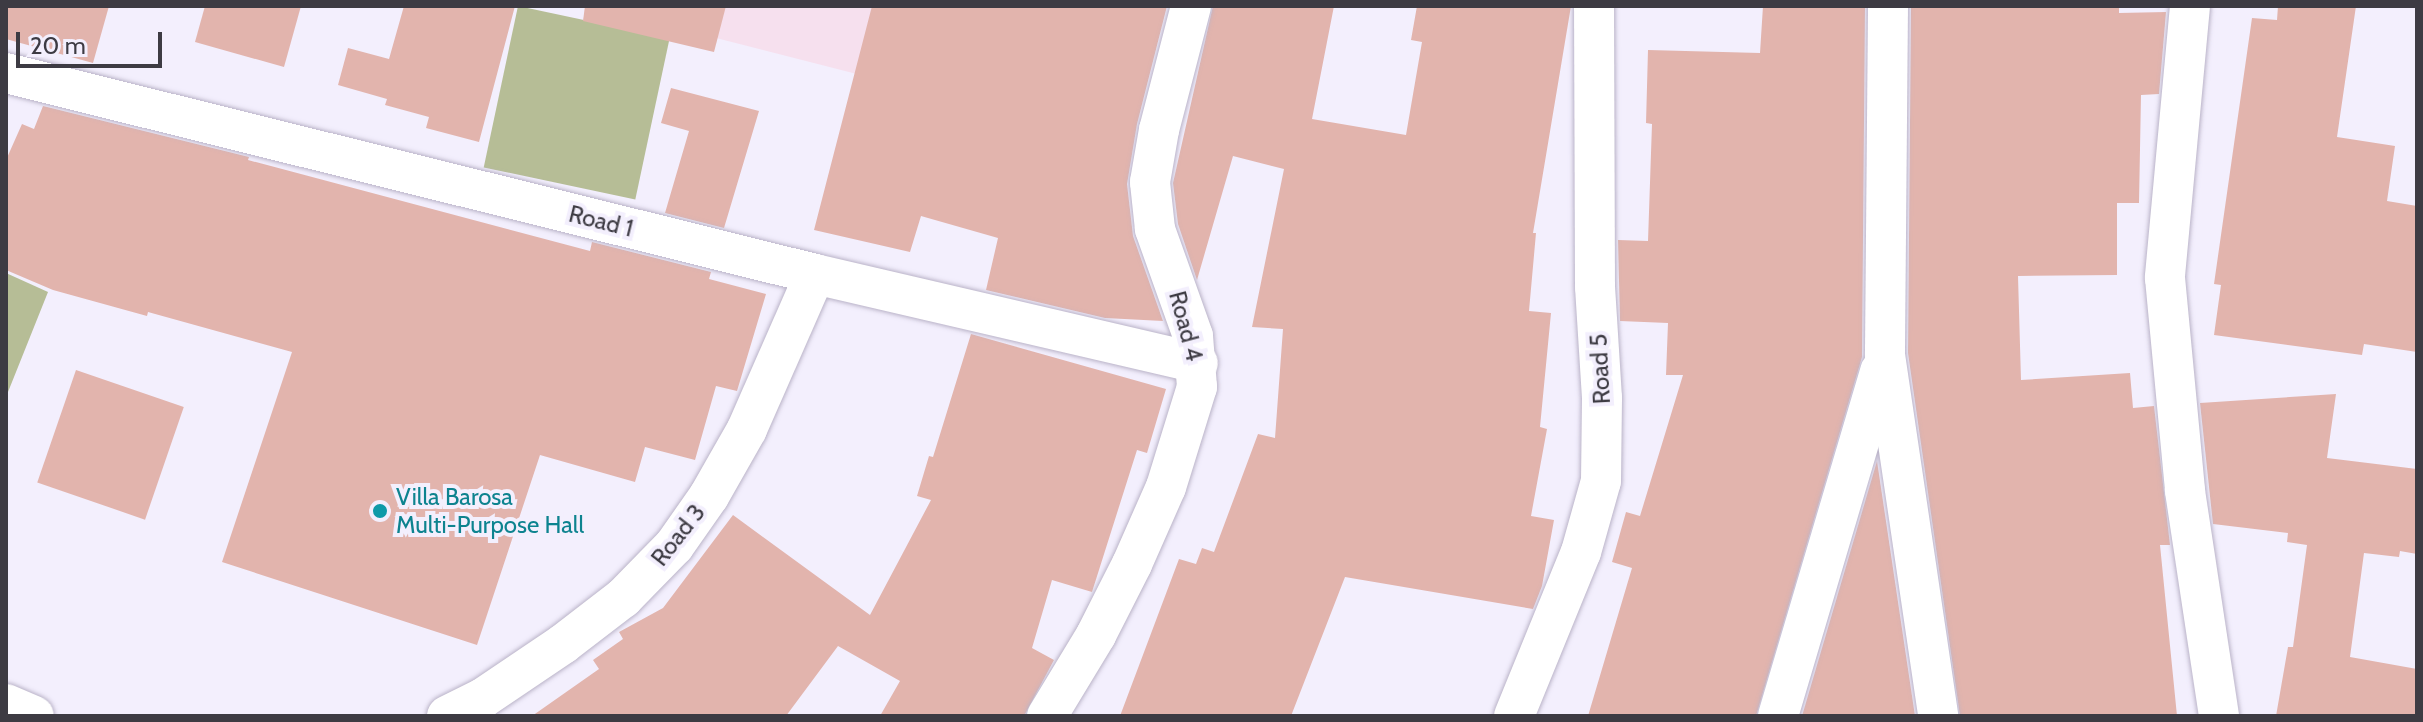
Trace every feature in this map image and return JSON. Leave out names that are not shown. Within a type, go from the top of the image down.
[{"type":"street","name":"Road 4","points":[[1047,716],[1096,635],[1166,487],[1197,387],[1198,363],[1185,309],[1155,229],[1150,182],[1191,6]]},
{"type":"street","name":"Road 5","points":[[1514,716],[1581,552],[1601,481],[1602,398],[1595,287],[1594,6]]},
{"type":"street","points":[[1888,6],[1885,355],[1938,716]]},
{"type":"street","points":[[2190,6],[2165,278],[2185,491],[2219,716]]},
{"type":"street","name":"Road 1","points":[[6,73],[815,274],[1198,363]]},
{"type":"street","name":"Road 3","points":[[447,716],[483,698],[563,644],[623,598],[674,546],[709,496],[747,429],[815,274]]},
{"type":"street","points":[[1778,716],[1885,355]]},
{"type":"street","points":[[6,704],[34,716]]},
{"type":"shaded area","points":[[591,6],[1158,6],[1122,142]]},
{"type":"green space","points":[[518,6],[670,38],[635,200],[484,167]]},
{"type":"green space","points":[[6,273],[48,292],[6,397]]},
{"type":"building","points":[[6,6],[109,6],[93,63],[6,39]]},
{"type":"building","points":[[205,6],[301,6],[284,67],[195,42]]},
{"type":"building","points":[[404,6],[515,6],[479,142],[426,128],[429,117],[385,105],[387,99],[338,85],[348,48],[389,59]]},
{"type":"building","points":[[585,6],[726,6],[714,52],[583,21]]},
{"type":"building","points":[[872,6],[1167,6],[1137,124],[1127,184],[1133,236],[1163,321],[1105,318],[986,290],[998,238],[921,216],[910,252],[814,230]]},
{"type":"building","points":[[1213,6],[1334,6],[1312,119],[1406,135],[1422,42],[1411,40],[1417,6],[1571,6],[1533,233],[1536,233],[1529,311],[1551,313],[1540,427],[1547,429],[1531,516],[1554,520],[1542,586],[1533,609],[1345,577],[1291,716],[1120,716],[1179,559],[1196,564],[1202,548],[1214,552],[1258,434],[1275,438],[1283,329],[1252,327],[1284,169],[1233,156],[1197,280],[1178,224],[1173,183]]},
{"type":"building","points":[[1763,6],[1865,8],[1862,357],[1756,716],[1588,716],[1632,568],[1612,562],[1626,512],[1640,516],[1683,375],[1666,375],[1668,323],[1620,321],[1618,240],[1648,241],[1652,124],[1646,123],[1648,50],[1760,53]]},
{"type":"building","points":[[2119,6],[2119,13],[2166,12],[2159,94],[2141,95],[2139,203],[2117,203],[2117,275],[2018,276],[2021,380],[2130,373],[2133,408],[2154,406],[2170,545],[2160,545],[2177,716],[1960,716],[1908,353],[1911,8]]},
{"type":"building","points":[[2278,6],[2356,6],[2337,137],[2395,146],[2387,201],[2417,206],[2417,352],[2364,344],[2362,355],[2214,335],[2221,285],[2214,284],[2252,18],[2277,20]]},
{"type":"building","points":[[671,88],[759,111],[724,228],[665,213],[689,131],[661,123]]},
{"type":"building","points":[[43,106],[249,157],[248,160],[590,251],[592,242],[711,272],[709,279],[766,294],[737,391],[716,386],[695,460],[645,447],[635,482],[540,455],[477,645],[222,562],[292,352],[148,312],[147,316],[53,290],[6,270],[6,160],[22,124],[34,129]]},
{"type":"building","points":[[971,334],[1166,389],[1147,453],[1137,450],[1092,592],[1052,580],[1032,648],[1054,660],[1024,716],[880,716],[900,681],[838,646],[786,716],[532,716],[599,669],[593,660],[623,639],[619,632],[663,608],[733,515],[870,615],[931,500],[917,496],[929,456],[933,457]]},
{"type":"building","points":[[76,370],[184,407],[145,520],[37,483]]},
{"type":"building","points":[[2336,394],[2327,458],[2417,469],[2417,554],[2400,551],[2399,557],[2364,553],[2350,657],[2417,669],[2417,716],[2276,716],[2288,647],[2293,647],[2307,545],[2287,542],[2288,533],[2213,524],[2200,403]]},
{"type":"building","points":[[1877,461],[1915,716],[1802,716]]},
{"type":"place","name":"Villa Barosa Multi-Purpose Hall","points":[[380,511]]}]
